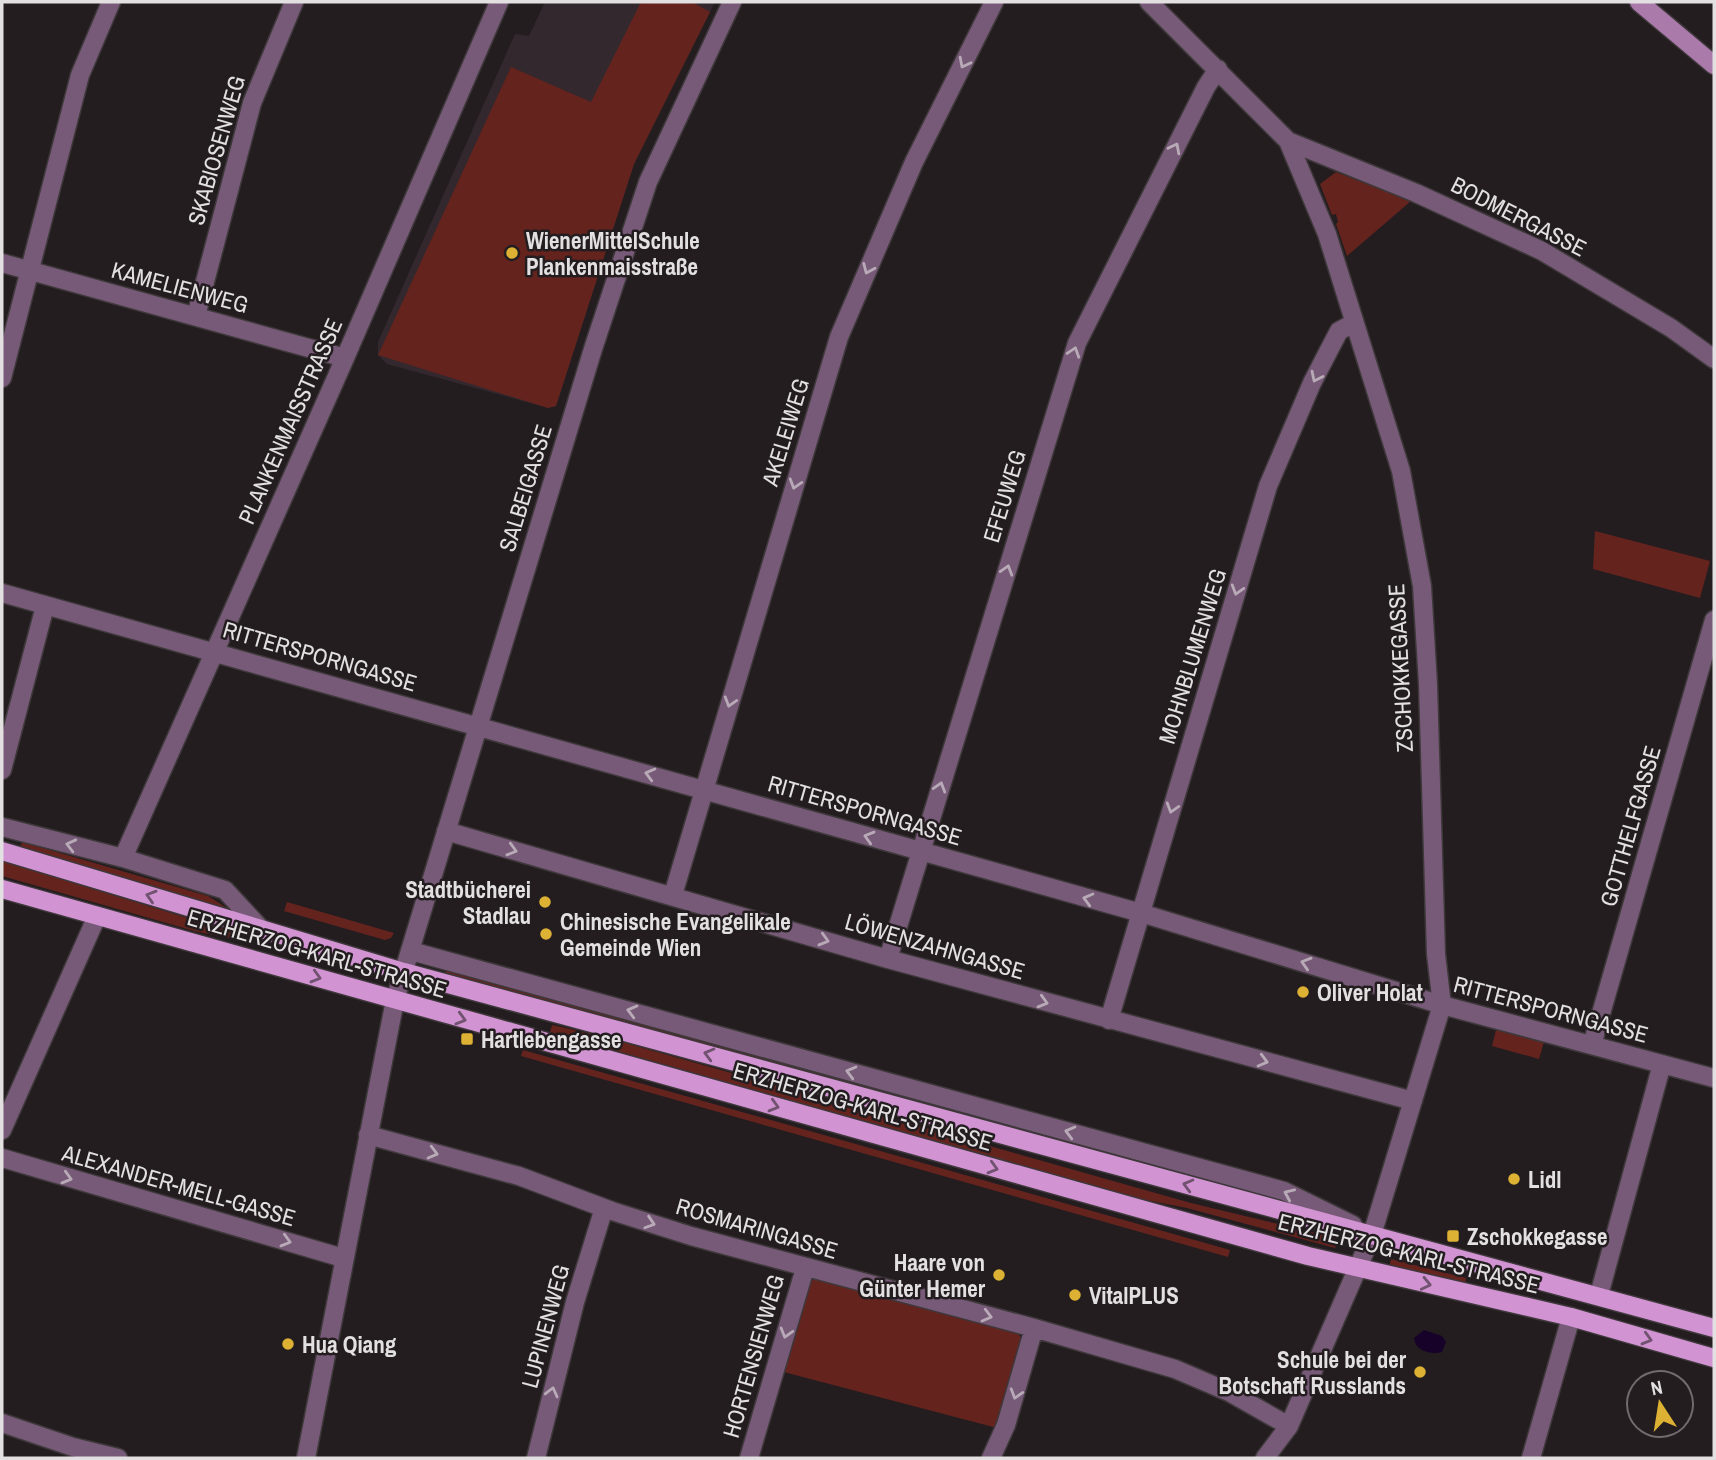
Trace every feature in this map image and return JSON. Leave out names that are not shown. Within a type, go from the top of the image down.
[{"type":"main road","points":[[1639,2],[1714,65]]},
{"type":"main road","name":"ERZHERZOG-KARL-STRASSE","points":[[2,852],[404,972],[1714,1328]]},
{"type":"main road","name":"ERZHERZOG-KARL-STRASSE","points":[[2,889],[1259,1242],[1571,1317],[1714,1357]]},
{"type":"street","points":[[2,377],[80,75],[111,2]]},
{"type":"street","name":"SKABIOSENWEG","points":[[196,316],[252,103],[294,2]]},
{"type":"street","name":"PLANKENMAISSTRASSE","points":[[123,858],[345,358],[499,2]]},
{"type":"street","name":"SALBEIGASSE","points":[[395,1000],[589,361],[648,182],[732,2]]},
{"type":"street","name":"AKELEIWEG","points":[[673,895],[839,337],[914,162],[994,2]]},
{"type":"street","name":"ZSCHOKKEGASSE","points":[[1149,2],[1288,141],[1327,234],[1401,471],[1422,586],[1428,684],[1436,954],[1441,1005],[1360,1268],[1289,1426],[1265,1458]]},
{"type":"street","name":"EFEUWEG","points":[[888,958],[1077,343],[1206,86],[1218,69]]},
{"type":"street","name":"BODMERGASSE","points":[[1288,141],[1416,192],[1542,251],[1671,328],[1714,359]]},
{"type":"street","name":"KAMELIENWEG","points":[[2,263],[345,358]]},
{"type":"street","name":"MOHNBLUMENWEG","points":[[1110,1020],[1268,486],[1328,352],[1339,331],[1353,323]]},
{"type":"street","name":"RITTERSPORNGASSE","points":[[2,593],[1141,913],[1441,1005],[1714,1078]]},
{"type":"street","points":[[2,770],[45,606]]},
{"type":"street","name":"GOTTHELFGASSE","points":[[1592,1045],[1714,620]]},
{"type":"street","name":"ERZHERZOG-KARL-STRASSE","points":[[2,827],[123,858],[225,890],[262,930]]},
{"type":"street","name":"LÖWENZAHNGASSE","points":[[446,831],[1110,1020],[1413,1101]]},
{"type":"street","points":[[2,1130],[97,916]]},
{"type":"street","name":"ERZHERZOG-KARL-STRASSE","points":[[411,951],[1284,1191],[1372,1235]]},
{"type":"street","points":[[306,1458],[395,1000]]},
{"type":"street","points":[[1599,1295],[1662,1064]]},
{"type":"street","name":"ROSMARINGASSE","points":[[368,1135],[519,1177],[691,1236],[1034,1328],[1175,1369],[1228,1392],[1289,1426]]},
{"type":"street","name":"ALEXANDER-MELL-GASSE","points":[[2,1158],[343,1258]]},
{"type":"street","name":"LUPINENWEG","points":[[536,1458],[575,1303],[604,1208]]},
{"type":"street","name":"HORTENSIENWEG","points":[[749,1458],[805,1268]]},
{"type":"street","points":[[1531,1458],[1571,1317]]},
{"type":"street","points":[[991,1458],[1006,1425],[1034,1328]]},
{"type":"street","points":[[2,1423],[73,1447],[118,1458]]},
{"type":"shaded area","name":"WienerMittelSchule Plankenmaisstraße","points":[[545,2],[715,2],[634,164],[556,406],[548,408],[387,364],[378,355],[378,342],[515,34],[529,36]]},
{"type":"shaded area","name":"WienerMittelSchule Plankenmaisstraße","points":[[641,2],[692,2],[710,12],[634,164],[556,406],[548,408],[378,355],[511,67],[591,102]]},
{"type":"shaded area","points":[[1336,172],[1411,201],[1347,256],[1336,224],[1336,214],[1332,215],[1320,184]]},
{"type":"shaded area","points":[[1595,531],[1710,561],[1700,598],[1593,569]]},
{"type":"shaded area","points":[[22,842],[208,896],[230,910],[20,848]]},
{"type":"shaded area","points":[[2,861],[236,933],[235,939],[198,932],[2,876]]},
{"type":"shaded area","points":[[287,902],[394,933],[391,938],[385,940],[284,911]]},
{"type":"shaded area","points":[[447,966],[1288,1204],[1078,1153],[445,974]]},
{"type":"shaded area","points":[[552,1025],[597,1035],[1191,1203],[1332,1237],[1338,1241],[1335,1248],[1187,1208],[1125,1196],[550,1032]]},
{"type":"shaded area","points":[[1496,1030],[1544,1042],[1539,1059],[1492,1046]]},
{"type":"shaded area","points":[[523,1050],[1230,1250],[1228,1257],[521,1056]]},
{"type":"shaded area","points":[[1391,1259],[1466,1278],[1465,1284],[1395,1269],[1390,1264]]},
{"type":"shaded area","points":[[816,1277],[1018,1333],[1025,1345],[997,1428],[780,1371],[804,1286]]},
{"type":"shaded area","points":[[1424,1330],[1442,1336],[1446,1342],[1442,1352],[1433,1353],[1417,1346],[1414,1338]]},
{"type":"place","name":"WienerMittelSchule Plankenmaisstraße","points":[[512,253]]},
{"type":"place","name":"Stadtbücherei Stadlau","points":[[545,902]]},
{"type":"place","name":"Chinesische Evangelikale Gemeinde Wien","points":[[546,934]]},
{"type":"place","name":"Oliver Holat","points":[[1303,992]]},
{"type":"place","name":"Hartlebengasse","points":[[467,1039]]},
{"type":"place","name":"Lidl","points":[[1514,1179]]},
{"type":"place","name":"Zschokkegasse","points":[[1453,1236]]},
{"type":"place","name":"Haare von Günter Hemer","points":[[999,1275]]},
{"type":"place","name":"VitalPLUS","points":[[1075,1295]]},
{"type":"place","name":"Hua Qiang","points":[[288,1344]]},
{"type":"place","name":"Schule bei der Botschaft Russlands","points":[[1420,1372]]}]
